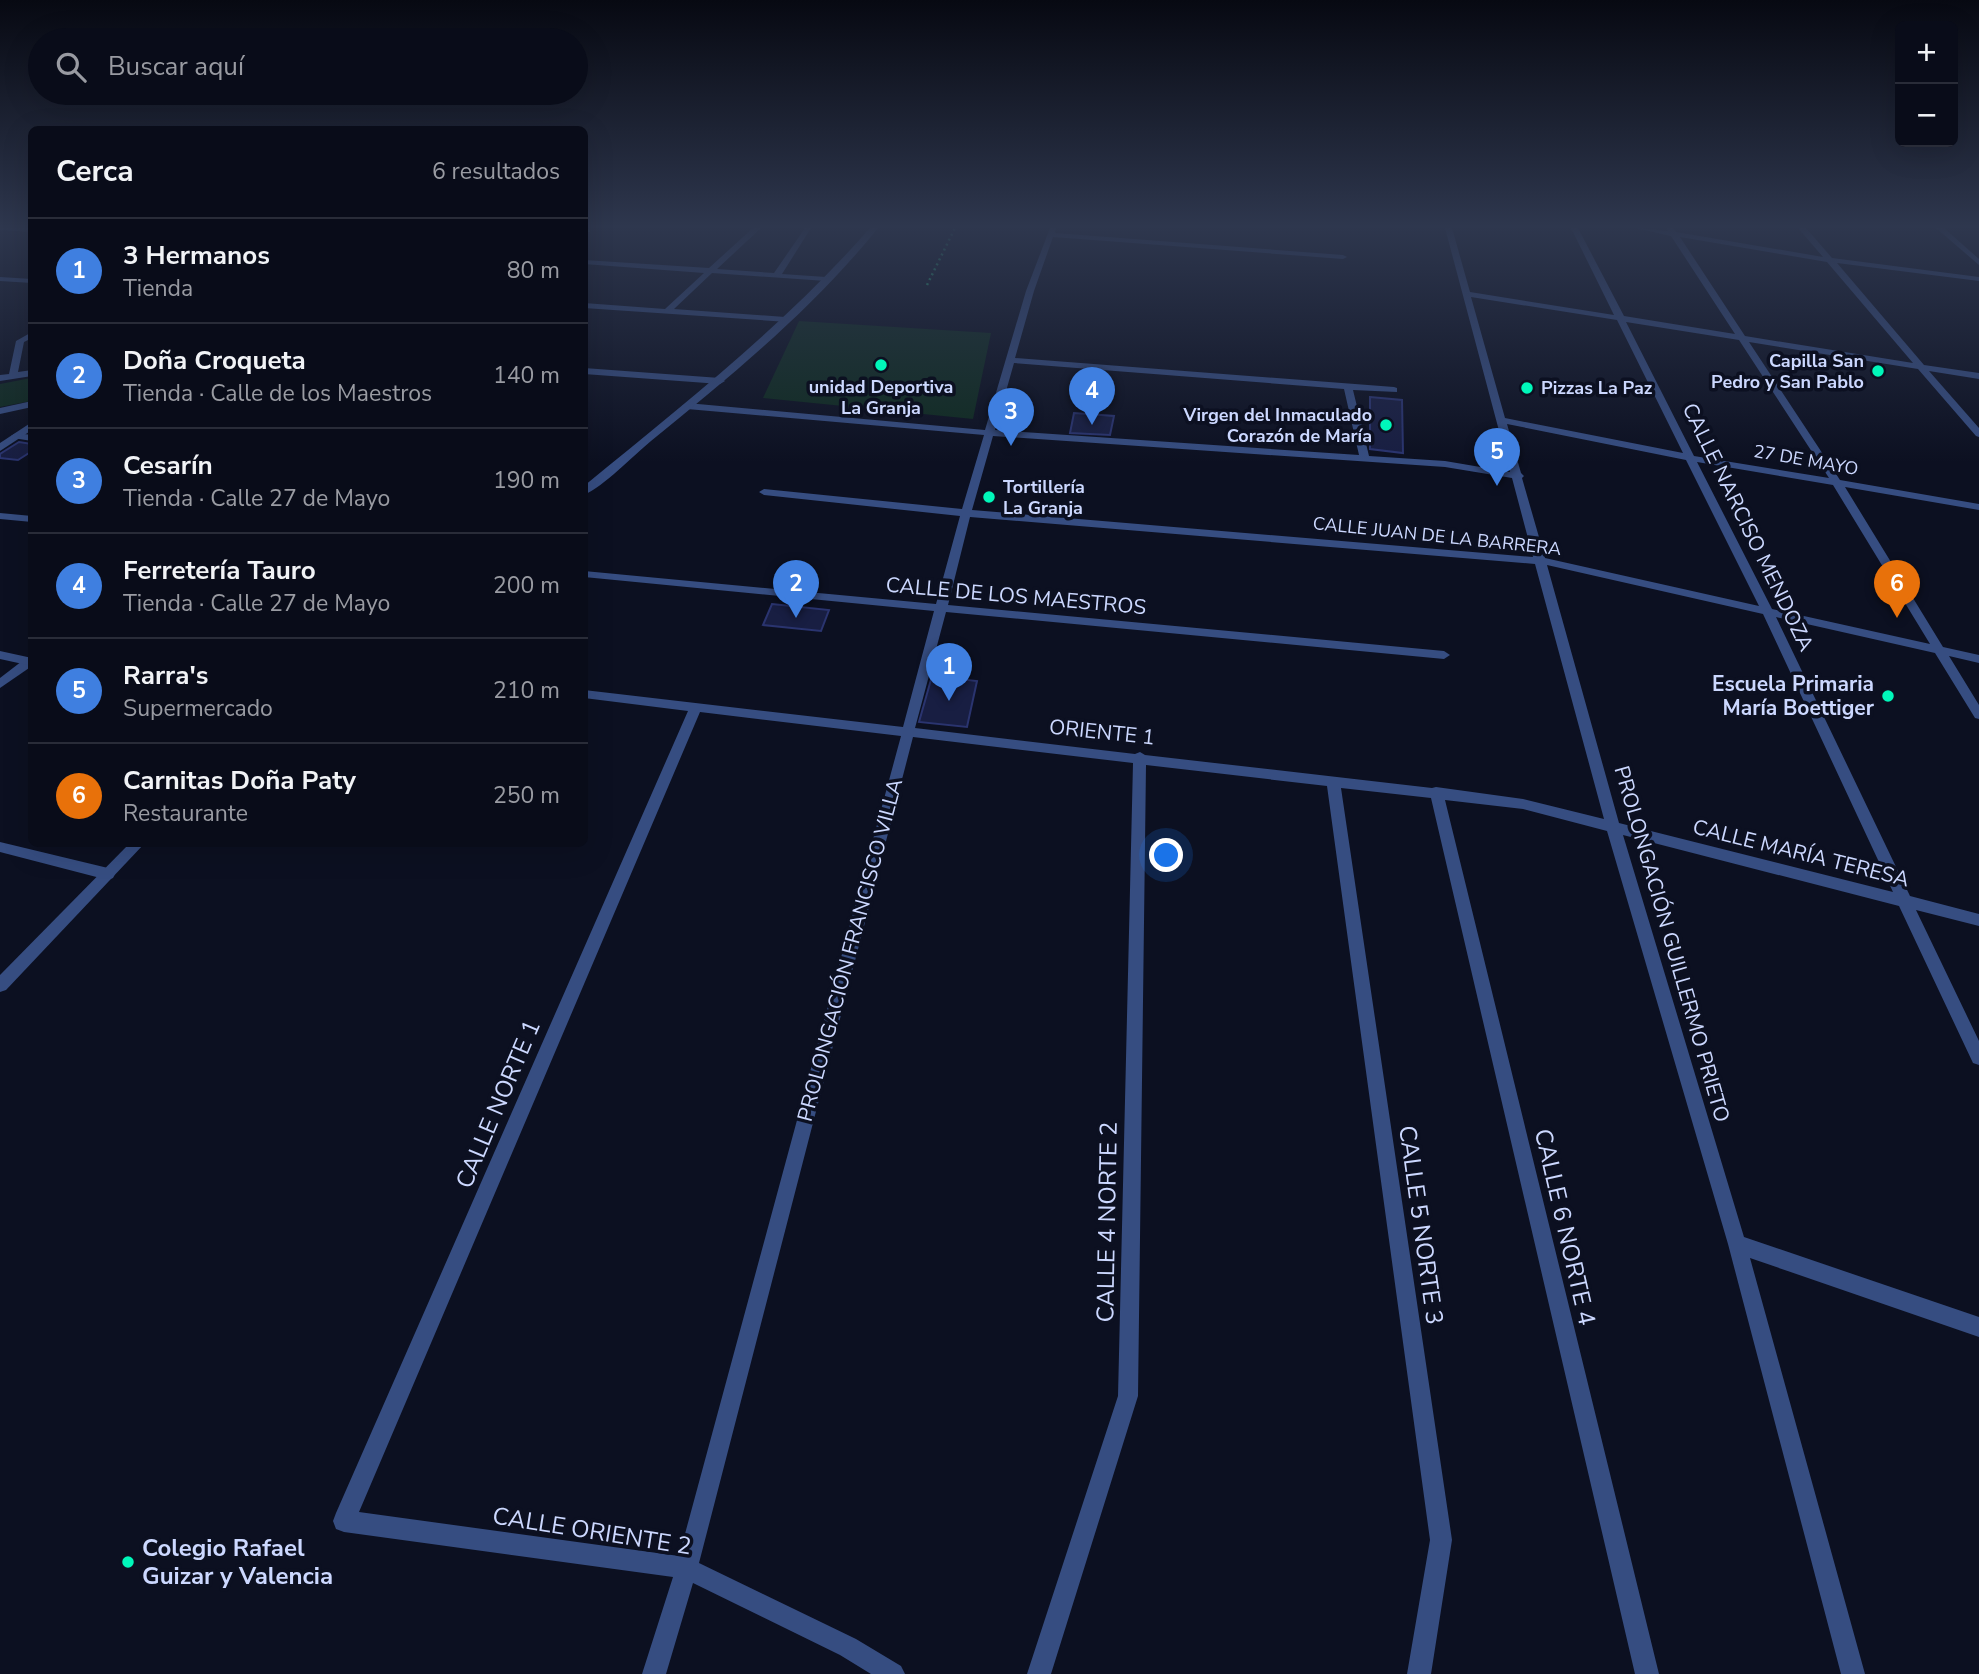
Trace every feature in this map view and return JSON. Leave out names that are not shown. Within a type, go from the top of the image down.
[{"type":"street","points":[[599,306],[785,320]]},
{"type":"street","points":[[667,311],[672,306]]},
{"type":"street","points":[[588,486],[720,381],[799,306]]},
{"type":"street","name":"PROLONGACIÓN FRANCISCO VILLA","points":[[654,1674],[687,1568],[940,608],[1025,306]]},
{"type":"street","name":"PROLONGACIÓN GUILLERMO PRIETO","points":[[1471,306],[1613,826],[1737,1244],[1853,1674]]},
{"type":"street","points":[[1543,306],[1979,376]]},
{"type":"street","name":"CALLE NARCISO MENDOZA","points":[[1615,306],[1767,611],[1979,1058]]},
{"type":"street","points":[[1722,306],[1837,483],[1979,715]]},
{"type":"street","points":[[1868,306],[1979,435]]},
{"type":"street","points":[[13,376],[20,341],[28,336]]},
{"type":"street","points":[[1009,360],[1394,390]]},
{"type":"street","points":[[588,371],[720,381]]},
{"type":"street","points":[[0,378],[28,374]]},
{"type":"street","points":[[1348,388],[1365,458]]},
{"type":"street","points":[[0,411],[28,405]]},
{"type":"street","points":[[687,406],[989,433],[1445,464],[1519,477]]},
{"type":"street","name":"27 DE MAYO","points":[[1504,421],[1691,458],[1979,507]]},
{"type":"street","points":[[0,448],[28,428]]},
{"type":"street","points":[[16,436],[28,438]]},
{"type":"street","name":"CALLE JUAN DE LA BARRERA","points":[[764,492],[966,513],[1542,561],[1979,659]]},
{"type":"street","points":[[0,516],[28,519]]},
{"type":"street","name":"CALLE DE LOS MAESTROS","points":[[588,573],[1444,655]]},
{"type":"street","points":[[0,655],[28,661]]},
{"type":"street","points":[[0,684],[28,664]]},
{"type":"street","name":"ORIENTE 1","points":[[588,694],[1436,792],[1523,804],[1613,826]]},
{"type":"street","name":"CALLE NORTE 1","points":[[344,1521],[696,707]]},
{"type":"street","name":"CALLE 4 NORTE 2","points":[[1039,1674],[1128,1395],[1140,757]]},
{"type":"street","name":"CALLE 5 NORTE 3","points":[[1333,782],[1441,1540],[1419,1674]]},
{"type":"street","name":"CALLE 6 NORTE 4","points":[[1436,792],[1647,1674]]},
{"type":"street","name":"CALLE MARÍA TERESA","points":[[1613,826],[1979,920]]},
{"type":"street","points":[[0,846],[107,874]]},
{"type":"street","points":[[0,985],[133,847]]},
{"type":"street","points":[[1737,1244],[1979,1327]]},
{"type":"street","name":"CALLE ORIENTE 2","points":[[344,1521],[687,1568],[848,1647],[893,1674]]},
{"type":"green space","name":"unidad Deportiva La Granja","points":[[799,321],[991,333],[973,419],[763,398]]},
{"type":"green space","points":[[28,379],[28,402],[0,407],[0,384]]},
{"type":"building","name":"Virgen del Inmaculado Corazón de María","points":[[1370,397],[1402,400],[1403,453],[1370,449]]},
{"type":"building","points":[[1074,413],[1114,416],[1110,435],[1070,433]]},
{"type":"building","points":[[19,442],[28,443],[28,454],[18,460],[0,458],[0,454]]},
{"type":"building","points":[[772,604],[829,610],[821,631],[763,625]]},
{"type":"building","points":[[932,676],[977,681],[967,727],[919,722]]},
{"type":"place","name":"unidad Deportiva La Granja","points":[[881,365]]},
{"type":"place","name":"Capilla San Pedro y San Pablo","points":[[1878,371]]},
{"type":"place","name":"Pizzas La Paz","points":[[1527,388]]},
{"type":"place","name":"Ferretería Tauro","points":[[1092,425]]},
{"type":"place","name":"Virgen del Inmaculado Corazón de María","points":[[1386,425]]},
{"type":"place","name":"Cesarín","points":[[1011,446]]},
{"type":"place","name":"Rarra's","points":[[1497,486]]},
{"type":"place","name":"Tortillería La Granja","points":[[989,497]]},
{"type":"place","name":"Doña Croqueta","points":[[796,618]]},
{"type":"place","name":"Carnitas Doña Paty","points":[[1897,618]]},
{"type":"place","name":"Escuela Primaria María Boettiger","points":[[1888,696]]},
{"type":"place","name":"3 Hermanos","points":[[949,701]]},
{"type":"place","name":"Colegio Rafael Guizar y Valencia","points":[[128,1562]]}]
